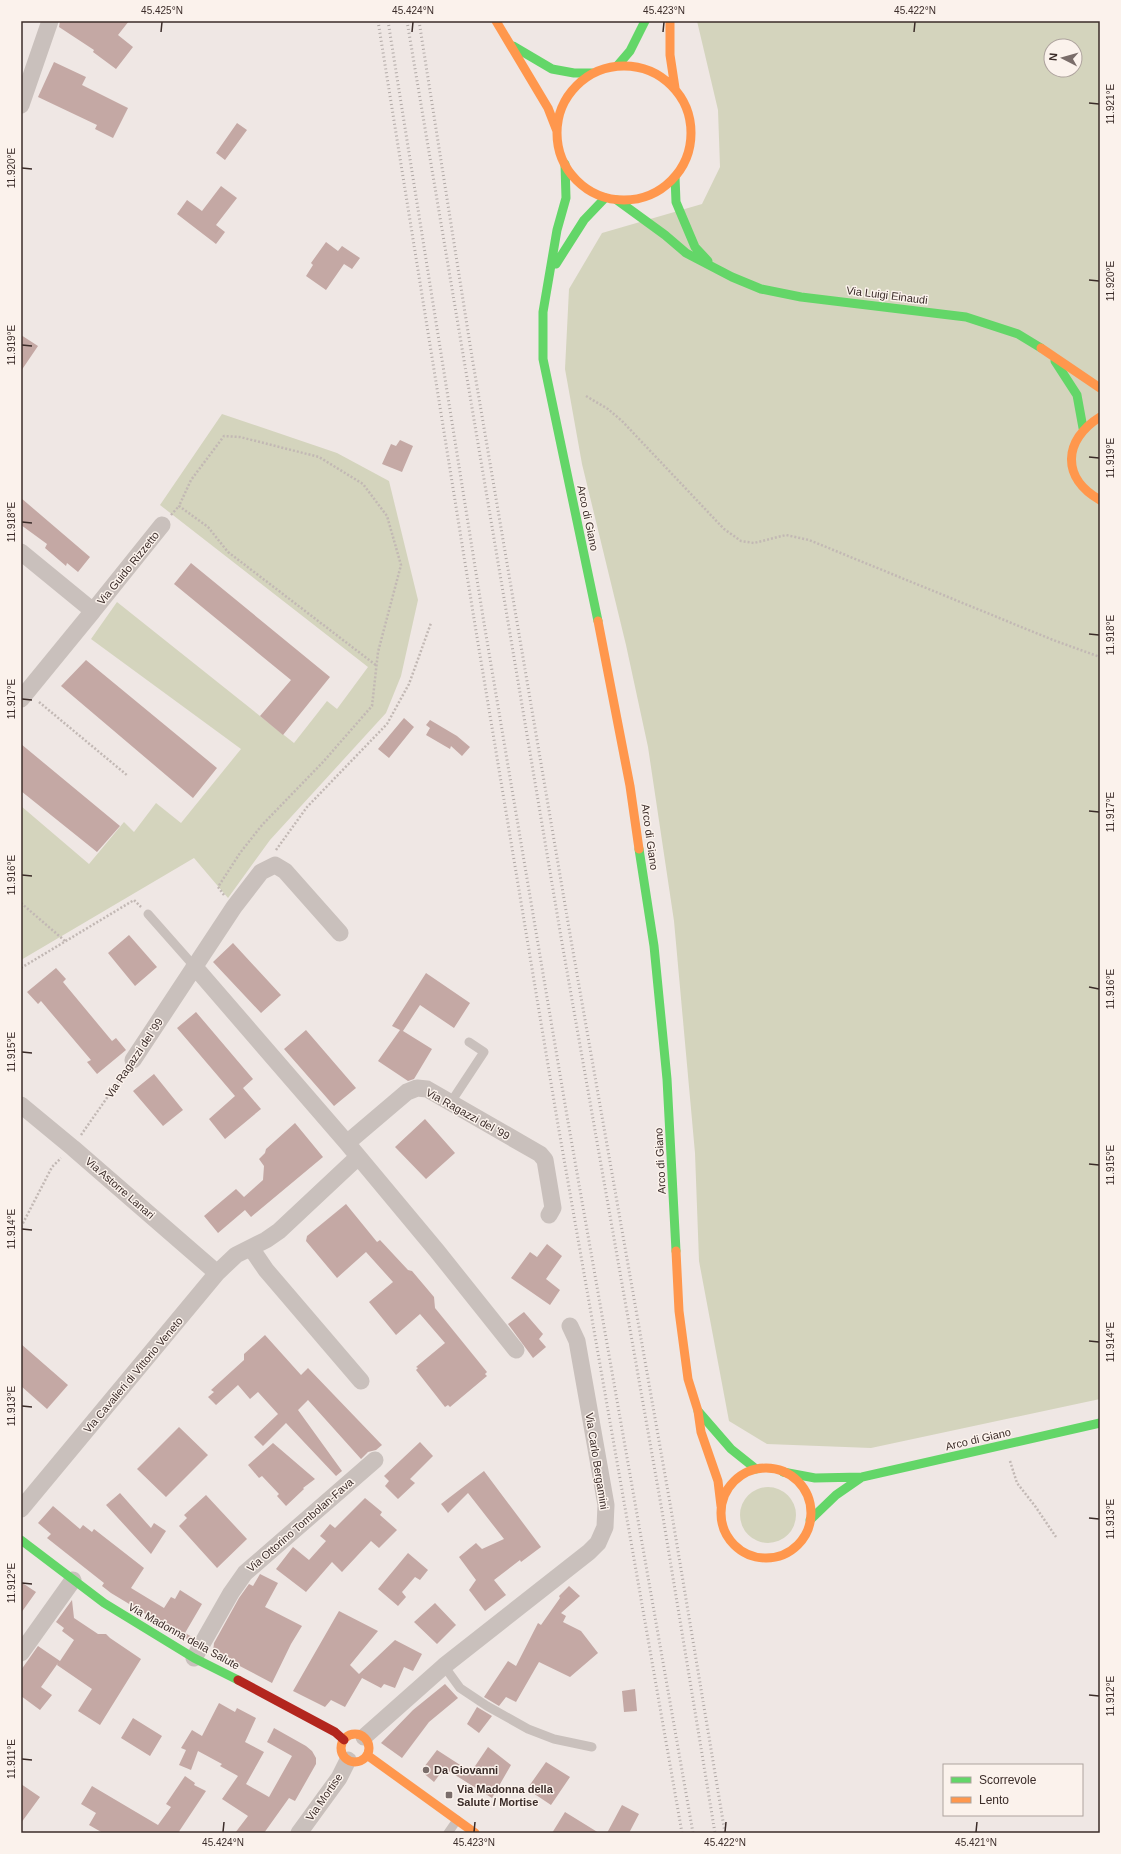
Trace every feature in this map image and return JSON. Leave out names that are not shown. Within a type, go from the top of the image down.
[{"type":"main road","points":[[496,21],[512,45],[548,108],[557,131]]},
{"type":"main road","points":[[670,21],[668,44],[670,68],[675,88]]},
{"type":"main road","points":[[618,65],[630,51],[645,22]]},
{"type":"main road","points":[[512,45],[552,68],[574,73],[592,73]]},
{"type":"main road","points":[[618,65],[639,67],[659,74],[675,88],[688,109],[692,133],[687,156],[675,177],[656,192],[637,199],[617,200],[605,198],[581,185],[564,164],[558,148],[557,131],[561,108],[574,88],[592,73],[604,68],[618,65]]},
{"type":"main road","name":"Arco di Giano","points":[[564,164],[566,198],[557,230],[543,312],[543,359],[605,652],[630,786],[654,946],[667,1079],[683,1346],[688,1379],[698,1411],[701,1432],[718,1481],[721,1506]]},
{"type":"main road","name":"Via Luigi Einaudi","points":[[675,177],[676,202],[695,247],[714,268]]},
{"type":"main road","name":"Arco di Giano","points":[[551,272],[572,236],[593,208],[605,198]]},
{"type":"main road","name":"Via Luigi Einaudi","points":[[617,200],[665,235],[686,253],[732,277],[761,288],[801,297],[966,317],[1018,334],[1100,388]]},
{"type":"main road","points":[[1052,357],[1077,395],[1083,428]]},
{"type":"main road","points":[[1100,417],[1083,428],[1072,452],[1072,468],[1079,483],[1084,489],[1100,500]]},
{"type":"main road","name":"Arco di Giano","points":[[698,1411],[731,1449],[756,1469]]},
{"type":"main road","name":"Arco di Giano","points":[[783,1472],[815,1478],[862,1477],[1100,1423]]},
{"type":"main road","points":[[765,1468],[783,1472],[793,1478],[804,1492],[810,1508],[810,1520],[807,1530],[796,1546],[778,1556],[758,1558],[740,1550],[726,1536],[721,1516],[721,1506],[730,1486],[746,1473],[756,1469],[765,1468]]},
{"type":"main road","name":"Arco di Giano","points":[[810,1520],[836,1495],[862,1477]]},
{"type":"main road","name":"Via Madonna della Salute","points":[[21,1540],[104,1603],[194,1658],[276,1699],[335,1732],[344,1740]]},
{"type":"main road","points":[[351,1735],[360,1735],[364,1737],[369,1744],[367,1755],[360,1761],[348,1760],[342,1750],[344,1740],[351,1735]]},
{"type":"main road","points":[[367,1755],[475,1833]]},
{"type":"street","points":[[21,105],[50,21]]},
{"type":"street","name":"Via Guido Rizzetto","points":[[24,696],[162,525]]},
{"type":"street","points":[[21,552],[93,610]]},
{"type":"street","points":[[261,872],[275,865],[285,871],[340,933]]},
{"type":"street","name":"Via Ragazzi del '99","points":[[133,1060],[234,907],[261,872]]},
{"type":"street","points":[[194,966],[347,1143],[437,1251],[516,1350]]},
{"type":"street","name":"Via Ragazzi del '99","points":[[347,1143],[407,1092],[417,1088],[427,1089],[540,1154],[545,1160],[553,1208],[550,1215]]},
{"type":"street","name":"Via Astorre Lanari","points":[[21,1105],[73,1148],[217,1274]]},
{"type":"street","name":"Via Cavalieri di Vittorio Veneto","points":[[21,1509],[217,1274],[236,1255],[266,1240],[279,1231],[358,1157]]},
{"type":"street","points":[[251,1248],[266,1270],[361,1381]]},
{"type":"street","name":"Via Carlo Bergamini","points":[[364,1737],[444,1666],[576,1564],[598,1543],[605,1528],[606,1505],[577,1341],[570,1326]]},
{"type":"street","name":"Via Ottorino Tombolan-Fava","points":[[194,1658],[231,1593],[245,1574],[375,1460]]},
{"type":"street","points":[[21,1653],[73,1580]]},
{"type":"street","name":"Via Mortise","points":[[299,1833],[339,1778],[348,1760]]},
{"type":"lane","points":[[148,914],[194,966]]},
{"type":"lane","points":[[451,1102],[484,1052],[469,1042]]},
{"type":"lane","points":[[444,1666],[460,1688],[487,1706],[528,1729],[554,1739],[592,1747]]},
{"type":"lane","points":[[448,1833],[457,1820]]},
{"type":"path","points":[[586,396],[608,409],[622,421],[724,529],[741,540],[754,543],[786,535],[809,540],[1053,640],[1100,657]]},
{"type":"path","points":[[234,907],[218,887],[240,854],[262,825],[323,762],[372,706],[377,666],[378,652],[401,565],[387,516],[363,484],[319,457],[240,437],[224,436],[191,480],[179,506],[208,527],[228,552],[377,666]]},
{"type":"path","points":[[261,872],[307,807],[387,724],[409,684],[432,623]]},
{"type":"path","points":[[24,696],[128,776]]},
{"type":"path","points":[[21,968],[134,900],[148,914]]},
{"type":"path","points":[[21,903],[65,941]]},
{"type":"path","name":"Via Ragazzi del '99","points":[[21,1226],[52,1167],[73,1148],[133,1060]]},
{"type":"path","points":[[1006,1445],[1017,1483],[1056,1537]]},
{"type":"green space","points":[[697,21],[1100,21],[1100,1399],[871,1448],[767,1444],[729,1421],[699,1261],[695,1153],[674,921],[648,747],[626,645],[582,464],[565,369],[569,289],[602,233],[702,204],[720,167],[718,110]]},
{"type":"green space","points":[[222,414],[337,453],[389,481],[418,600],[401,676],[386,713],[270,840],[228,898],[194,858],[21,960],[21,806],[89,864],[124,822],[134,832],[156,803],[181,823],[241,749],[91,639],[117,602],[294,743],[327,701],[337,709],[368,667],[160,505]]},
{"type":"green space","points":[[762,1487],[774,1487],[784,1491],[792,1499],[796,1509],[796,1521],[792,1531],[784,1539],[774,1543],[762,1543],[752,1539],[744,1531],[740,1521],[740,1509],[744,1499],[752,1491]]},
{"type":"building","points":[[60,21],[129,21],[118,35],[133,47],[116,69],[93,52],[94,50],[59,27]]},
{"type":"building","points":[[54,62],[86,77],[82,85],[128,108],[113,138],[95,129],[97,125],[38,97]]},
{"type":"building","points":[[237,123],[247,130],[225,160],[216,153]]},
{"type":"building","points":[[221,186],[237,198],[216,225],[225,232],[216,244],[177,214],[187,200],[202,211]]},
{"type":"building","points":[[326,242],[338,251],[342,246],[360,258],[352,269],[344,264],[326,290],[306,276],[313,265],[311,263]]},
{"type":"building","points":[[21,335],[38,346],[21,371]]},
{"type":"building","points":[[400,440],[413,446],[402,472],[382,464],[391,444],[396,446]]},
{"type":"building","points":[[21,498],[90,557],[78,572],[67,563],[66,566],[45,548],[47,544],[21,525]]},
{"type":"building","points":[[191,563],[330,677],[283,735],[260,716],[291,680],[174,584]]},
{"type":"building","points":[[86,660],[217,768],[193,798],[61,686]]},
{"type":"building","points":[[404,718],[414,727],[389,758],[378,749]]},
{"type":"building","points":[[430,720],[457,736],[470,747],[462,756],[451,746],[450,749],[426,735],[430,728],[426,725]]},
{"type":"building","points":[[21,744],[120,826],[97,852],[21,791]]},
{"type":"building","points":[[129,935],[157,967],[135,986],[108,953]]},
{"type":"building","points":[[233,943],[281,995],[261,1013],[213,962]]},
{"type":"building","points":[[56,968],[66,979],[63,982],[112,1041],[116,1038],[126,1050],[97,1074],[87,1062],[91,1060],[41,1001],[38,1004],[27,992]]},
{"type":"building","points":[[426,973],[470,1003],[454,1028],[420,1005],[403,1031],[432,1049],[414,1079],[408,1081],[378,1061],[400,1030],[392,1026]]},
{"type":"building","points":[[196,1012],[253,1079],[243,1088],[261,1109],[225,1139],[209,1119],[235,1096],[177,1028]]},
{"type":"building","points":[[306,1030],[356,1088],[334,1106],[284,1049]]},
{"type":"building","points":[[154,1074],[183,1110],[163,1126],[133,1091]]},
{"type":"building","points":[[425,1119],[455,1153],[426,1179],[395,1147]]},
{"type":"building","points":[[295,1123],[323,1157],[251,1217],[245,1210],[218,1233],[204,1216],[236,1189],[244,1197],[263,1180],[264,1166],[259,1159],[265,1153],[266,1149]]},
{"type":"building","points":[[346,1204],[377,1242],[380,1240],[408,1270],[412,1271],[434,1297],[435,1308],[487,1372],[485,1374],[487,1376],[450,1407],[448,1405],[445,1407],[416,1370],[418,1368],[416,1367],[445,1343],[420,1314],[396,1335],[369,1302],[393,1282],[366,1252],[337,1278],[306,1241],[307,1236]]},
{"type":"building","points":[[547,1244],[562,1256],[546,1279],[560,1290],[550,1305],[511,1278],[530,1252],[537,1257]]},
{"type":"building","points":[[524,1312],[543,1334],[539,1339],[546,1347],[533,1358],[508,1324]]},
{"type":"building","points":[[265,1335],[301,1375],[308,1368],[382,1445],[376,1450],[368,1452],[361,1459],[308,1400],[298,1410],[342,1471],[336,1476],[286,1423],[263,1446],[254,1437],[278,1414],[258,1392],[250,1399],[238,1385],[216,1405],[208,1397],[214,1392],[211,1390],[244,1360],[244,1354]]},
{"type":"building","points":[[21,1344],[68,1385],[47,1409],[21,1386]]},
{"type":"building","points":[[179,1427],[208,1455],[166,1497],[137,1469]]},
{"type":"building","points":[[420,1442],[433,1456],[410,1479],[415,1483],[398,1499],[385,1486],[389,1481],[384,1476]]},
{"type":"building","points":[[273,1443],[315,1479],[303,1488],[304,1489],[286,1506],[277,1496],[279,1494],[262,1476],[259,1478],[248,1465]]},
{"type":"building","points":[[484,1471],[541,1547],[521,1562],[520,1560],[494,1580],[506,1595],[485,1611],[469,1590],[476,1580],[459,1557],[476,1543],[482,1549],[504,1539],[468,1493],[448,1513],[441,1504]]},
{"type":"building","points":[[120,1493],[151,1528],[154,1523],[166,1531],[151,1554],[106,1505]]},
{"type":"building","points":[[206,1495],[247,1539],[217,1568],[179,1526],[187,1518],[184,1515]]},
{"type":"building","points":[[365,1498],[382,1512],[380,1515],[397,1530],[379,1548],[371,1541],[342,1572],[332,1562],[306,1592],[276,1569],[293,1547],[309,1560],[326,1541],[320,1536],[330,1524],[335,1528]]},
{"type":"building","points":[[53,1506],[80,1529],[83,1525],[92,1532],[94,1529],[144,1568],[131,1588],[164,1608],[171,1597],[175,1599],[180,1590],[202,1604],[185,1633],[194,1638],[192,1642],[111,1593],[102,1586],[104,1583],[47,1538],[51,1534],[38,1523]]},
{"type":"building","points":[[408,1553],[428,1570],[420,1580],[415,1577],[402,1592],[406,1597],[398,1606],[378,1589]]},
{"type":"building","points":[[260,1574],[278,1583],[265,1607],[302,1626],[291,1644],[272,1683],[213,1652],[214,1643],[239,1598],[249,1584],[253,1586]]},
{"type":"building","points":[[21,1582],[36,1592],[21,1613]]},
{"type":"building","points":[[569,1586],[580,1596],[561,1613],[566,1616],[563,1622],[581,1631],[598,1653],[570,1677],[539,1662],[516,1702],[506,1697],[499,1706],[484,1697],[508,1661],[516,1666],[538,1623],[541,1625],[560,1598],[559,1596]]},
{"type":"building","points":[[72,1600],[74,1618],[98,1634],[106,1634],[141,1659],[100,1725],[78,1711],[92,1689],[57,1665],[58,1663],[41,1687],[52,1695],[40,1710],[21,1696],[21,1670],[38,1646],[60,1661],[74,1640],[62,1631],[64,1628],[56,1622]]},
{"type":"building","points":[[435,1603],[456,1625],[437,1644],[414,1622]]},
{"type":"building","points":[[339,1611],[378,1631],[350,1665],[359,1674],[395,1640],[422,1654],[413,1671],[404,1667],[395,1688],[384,1684],[381,1688],[362,1678],[345,1707],[331,1700],[325,1707],[293,1691]]},
{"type":"building","points":[[445,1684],[458,1698],[429,1722],[402,1758],[381,1743],[413,1710]]},
{"type":"building","points":[[635,1689],[637,1711],[624,1712],[622,1691]]},
{"type":"building","points":[[219,1703],[235,1712],[237,1708],[256,1718],[245,1742],[264,1752],[246,1784],[269,1797],[292,1756],[267,1742],[274,1728],[306,1746],[312,1751],[316,1758],[316,1764],[295,1801],[289,1798],[264,1833],[235,1833],[248,1816],[222,1799],[238,1776],[220,1766],[222,1764],[198,1751],[191,1770],[179,1765],[186,1750],[181,1748],[192,1730],[202,1736]]},
{"type":"building","points":[[477,1707],[492,1716],[479,1733],[467,1724]]},
{"type":"building","points":[[133,1718],[162,1736],[150,1756],[121,1738]]},
{"type":"building","points":[[488,1747],[511,1765],[492,1798],[447,1770],[443,1775],[440,1774],[434,1782],[421,1771],[437,1750],[471,1772]]},
{"type":"building","points":[[546,1762],[570,1777],[551,1805],[527,1789]]},
{"type":"building","points":[[185,1776],[195,1783],[194,1785],[206,1791],[178,1833],[103,1833],[89,1825],[96,1813],[81,1804],[92,1786],[158,1825],[171,1807],[166,1804]]},
{"type":"building","points":[[21,1784],[40,1797],[21,1823]]},
{"type":"building","points":[[622,1805],[639,1814],[629,1833],[607,1833]]},
{"type":"building","points":[[565,1812],[599,1833],[552,1833]]},
{"type":"railway","points":[[378,21],[475,625],[557,1119],[682,1833]]},
{"type":"railway","points":[[388,21],[484,623],[567,1116],[693,1833]]},
{"type":"railway","points":[[407,21],[562,943],[662,1511],[715,1833]]},
{"type":"railway","points":[[419,21],[472,357],[571,940],[671,1509],[725,1833]]},
{"type":"traffic: fast","points":[[618,65],[630,51],[645,21]]},
{"type":"traffic: fast","points":[[513,46],[552,69],[574,73],[592,73]]},
{"type":"traffic: fast","points":[[565,164],[566,198],[557,230],[543,312],[543,359],[598,621]]},
{"type":"traffic: fast","points":[[675,177],[676,202],[695,247],[708,261]]},
{"type":"traffic: fast","points":[[556,264],[584,220],[605,198]]},
{"type":"traffic: fast","points":[[617,200],[665,235],[686,253],[732,277],[761,289],[801,297],[966,317],[1018,334],[1041,348]]},
{"type":"traffic: fast","points":[[1055,361],[1077,395],[1083,428]]},
{"type":"traffic: fast","points":[[639,849],[654,946],[667,1079],[676,1251]]},
{"type":"traffic: fast","points":[[698,1411],[731,1449],[756,1469]]},
{"type":"traffic: fast","points":[[783,1472],[815,1478],[862,1477],[1100,1423]]},
{"type":"traffic: fast","points":[[810,1520],[836,1495],[862,1477]]},
{"type":"traffic: fast","points":[[21,1540],[104,1603],[194,1658],[238,1680]]},
{"type":"traffic: slow","points":[[496,21],[548,108],[557,131]]},
{"type":"traffic: slow","points":[[670,21],[670,55],[675,88]]},
{"type":"traffic: slow","points":[[631,66],[656,74],[667,81],[676,90],[686,107],[690,120],[691,133],[690,146],[686,159],[676,176],[667,185],[650,195],[637,199],[617,200],[592,192],[581,185],[572,176],[562,159],[558,146],[557,126],[565,101],[572,90],[581,81],[598,71],[611,67],[631,66]]},
{"type":"traffic: slow","points":[[1041,348],[1100,388]]},
{"type":"traffic: slow","points":[[1100,417],[1088,426],[1079,437],[1073,448],[1072,459],[1073,470],[1078,481],[1087,491],[1100,500]]},
{"type":"traffic: slow","points":[[598,621],[630,786],[639,849]]},
{"type":"traffic: slow","points":[[676,1251],[679,1311],[688,1379],[698,1411],[701,1432],[718,1481],[721,1506]]},
{"type":"traffic: slow","points":[[766,1468],[783,1472],[798,1481],[807,1496],[811,1513],[807,1530],[798,1545],[783,1554],[766,1558],[749,1554],[734,1545],[725,1530],[721,1513],[725,1496],[734,1481],[749,1472],[766,1468]]},
{"type":"traffic: slow","points":[[355,1734],[365,1738],[369,1748],[365,1758],[355,1762],[345,1758],[341,1748],[345,1738],[355,1734]]},
{"type":"traffic: slow","points":[[367,1755],[475,1833]]},
{"type":"traffic: jam","points":[[238,1680],[335,1732],[344,1740]]},
{"type":"place","name":"Da Giovanni","points":[[426,1770]]},
{"type":"place","name":"Via Madonna della Salute / Mortise","points":[[449,1795]]}]
